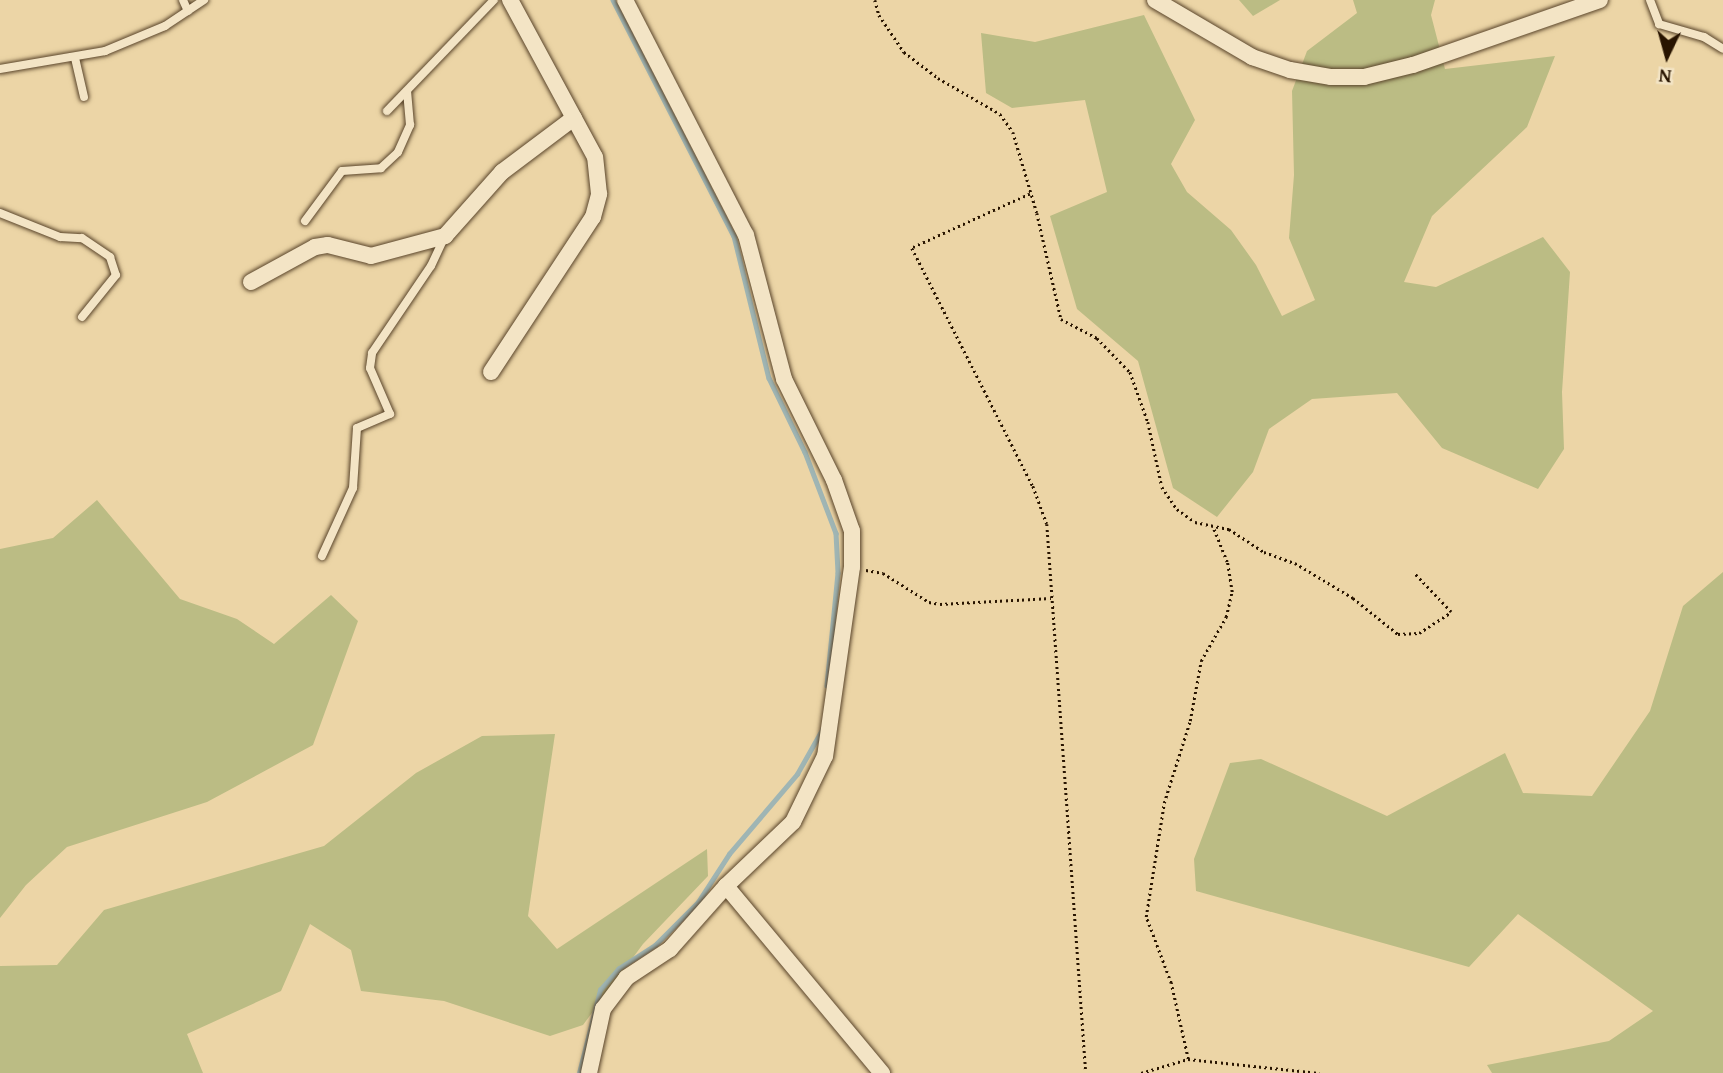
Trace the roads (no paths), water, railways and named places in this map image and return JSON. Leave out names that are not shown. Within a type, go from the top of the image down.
[{"type":"street","points":[[491,372],[593,217],[599,173],[574,118],[510,0]]},
{"type":"street","points":[[589,1073],[603,1009],[626,978],[670,949],[726,886],[793,822],[825,756],[852,567],[852,531],[834,480],[784,379],[746,235],[625,0]]},
{"type":"street","points":[[1155,0],[1252,57],[1299,72],[1364,77],[1437,58],[1600,0]]},
{"type":"street","points":[[251,282],[315,247],[328,245],[371,256],[445,236],[502,172],[574,118]]},
{"type":"street","points":[[726,886],[882,1073]]},
{"type":"lane","points":[[183,0],[188,11]]},
{"type":"lane","points":[[0,69],[105,51],[188,11],[204,0]]},
{"type":"lane","points":[[387,111],[494,0]]},
{"type":"lane","points":[[1650,0],[1660,24],[1704,37],[1723,49]]},
{"type":"lane","points":[[75,58],[84,97]]},
{"type":"lane","points":[[304,221],[342,171],[381,168],[398,152],[410,124],[407,91]]},
{"type":"lane","points":[[0,213],[60,237],[82,238],[110,257],[116,275],[82,317]]},
{"type":"lane","points":[[322,556],[353,488],[358,428],[390,415],[370,368],[372,353],[431,266],[445,236]]},
{"type":"waterway","points":[[613,0],[734,236],[769,378],[805,452],[836,533],[838,573],[827,685]]},
{"type":"waterway","points":[[579,1073],[600,990],[618,969],[655,945],[698,902],[729,854],[797,774],[823,728]]}]
